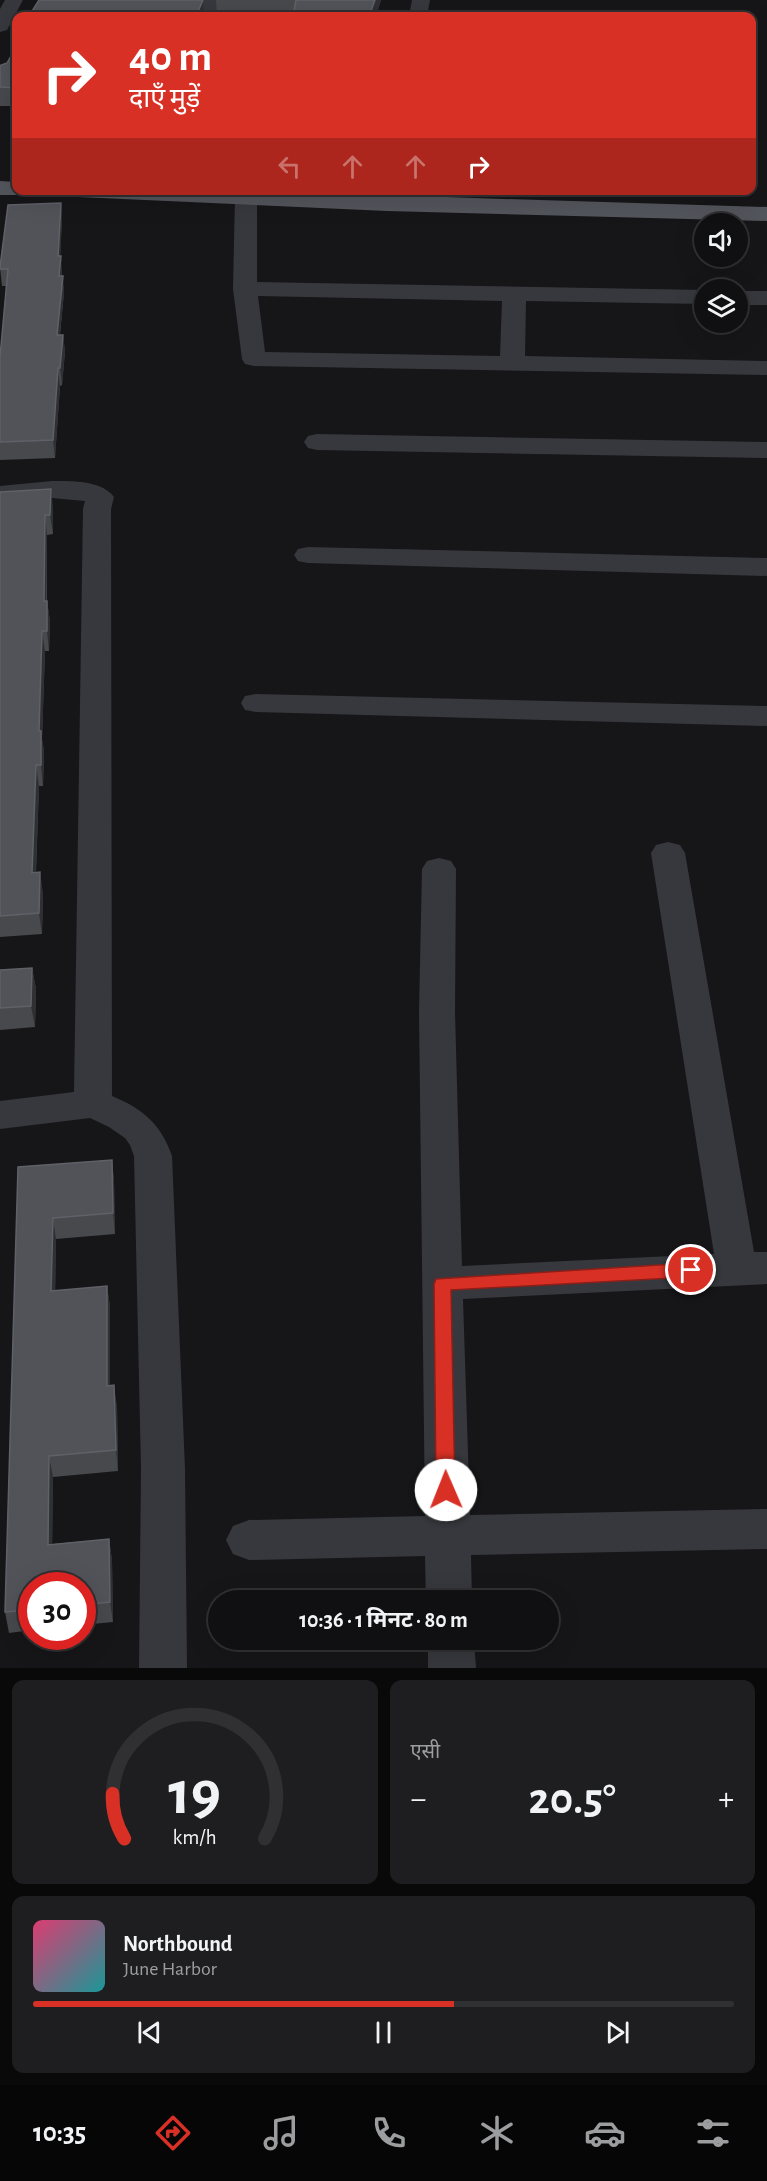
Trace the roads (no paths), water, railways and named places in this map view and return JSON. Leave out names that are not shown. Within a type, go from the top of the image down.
[{"type":"main road","points":[[207,195],[388,197],[767,214]]},
{"type":"street","points":[[0,26],[14,0]]},
{"type":"street","points":[[404,0],[421,0]]},
{"type":"street","points":[[246,197],[245,289],[254,358],[767,368]]},
{"type":"street","points":[[245,289],[694,297]]},
{"type":"street","points":[[512,363],[514,294]]},
{"type":"street","points":[[748,298],[767,298]]},
{"type":"street","points":[[317,441],[767,450]]},
{"type":"street","points":[[0,494],[73,490],[90,492],[100,497],[97,509],[93,1104]]},
{"type":"street","points":[[308,555],[767,567]]},
{"type":"street","points":[[256,703],[767,716]]},
{"type":"street","points":[[442,1284],[752,1268],[668,852]]},
{"type":"street","points":[[439,869],[437,1012],[449,1590]]},
{"type":"street","points":[[0,1115],[93,1104],[140,1128],[149,1142],[153,1156],[163,1469],[163,1668]]},
{"type":"street","points":[[249,1540],[767,1529]]},
{"type":"street","points":[[451,1650],[452,1668]]}]
